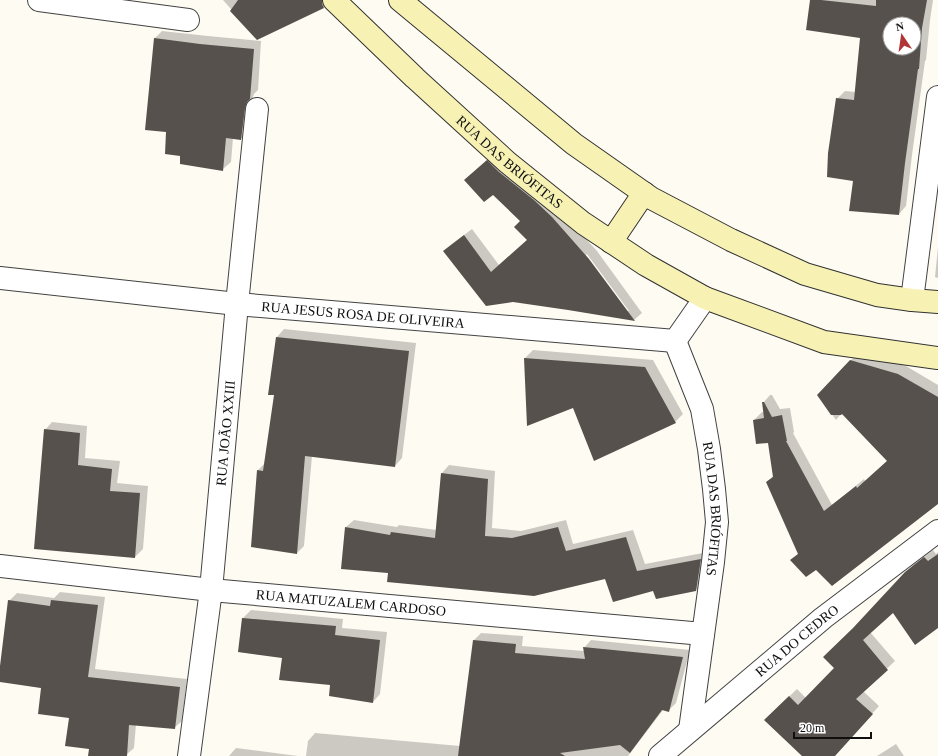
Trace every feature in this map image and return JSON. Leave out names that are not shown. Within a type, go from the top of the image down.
[{"type":"street","points":[[39,0],[188,20]]},
{"type":"street","name":"RUA DAS BRIÓFITAS","points":[[334,0],[415,78],[506,162],[583,223],[646,265],[705,298],[824,342],[938,358]]},
{"type":"street","points":[[400,0],[574,144],[651,198],[731,240],[806,274],[877,295],[938,302]]},
{"type":"street","points":[[912,300],[938,97]]},
{"type":"street","name":"RUA JOÃO XXIII","points":[[188,756],[211,590],[236,304],[257,109]]},
{"type":"street","points":[[611,242],[644,194]]},
{"type":"street","name":"RUA JESUS ROSA DE OLIVEIRA","points":[[0,278],[236,304],[674,341]]},
{"type":"street","points":[[674,341],[705,298]]},
{"type":"street","name":"RUA DAS BRIÓFITAS","points":[[674,341],[702,409],[709,449],[717,522],[690,730]]},
{"type":"street","name":"RUA DO CEDRO","points":[[660,756],[823,618],[938,531]]},
{"type":"street","name":"RUA MATUZALEM CARDOSO","points":[[0,566],[211,590],[703,634]]},
{"type":"building","points":[[238,0],[322,0],[324,8],[257,40],[230,11]]},
{"type":"building","points":[[810,0],[876,6],[876,0],[927,0],[922,28],[922,16],[882,16],[882,56],[920,56],[899,215],[849,211],[853,181],[827,177],[828,153],[836,98],[854,100],[860,38],[806,30]]},
{"type":"building","points":[[154,38],[254,49],[250,99],[245,108],[241,140],[226,138],[223,171],[180,164],[180,156],[165,154],[166,132],[145,130]]},
{"type":"building","points":[[487,160],[552,217],[589,259],[635,321],[513,302],[486,306],[443,251],[464,235],[491,272],[527,240],[514,227],[520,221],[493,195],[484,202],[464,180]]},
{"type":"building","points":[[276,337],[409,351],[395,467],[305,456],[297,554],[251,547],[257,470],[263,471],[274,395],[268,395]]},
{"type":"building","points":[[524,358],[645,367],[676,423],[594,461],[573,408],[527,426]]},
{"type":"building","points":[[850,360],[898,374],[938,397],[938,504],[832,586],[816,570],[806,577],[790,560],[798,554],[766,482],[773,477],[768,443],[756,444],[753,420],[764,418],[762,402],[764,402],[772,417],[782,415],[786,441],[824,511],[856,486],[857,488],[887,461],[842,414],[831,415],[817,395]]},
{"type":"building","points":[[44,429],[80,433],[78,465],[112,469],[110,491],[140,493],[135,558],[34,549]]},
{"type":"building","points":[[441,473],[488,479],[485,536],[512,538],[558,527],[566,551],[626,537],[637,571],[701,559],[696,591],[656,599],[653,591],[613,602],[605,579],[534,596],[387,582],[388,573],[341,569],[345,527],[390,535],[391,532],[435,538]]},
{"type":"building","points":[[938,554],[938,628],[915,645],[893,613],[863,640],[888,670],[856,699],[873,714],[835,756],[802,756],[764,720],[789,696],[798,705],[834,668],[823,657],[853,628],[905,572],[924,557],[928,561]]},
{"type":"building","points":[[8,600],[50,606],[51,600],[98,605],[88,677],[180,687],[175,729],[129,725],[127,756],[88,756],[89,749],[65,746],[69,718],[38,714],[41,688],[0,682],[0,666]]},
{"type":"building","points":[[242,618],[336,626],[335,635],[380,640],[373,703],[329,696],[330,685],[279,680],[282,658],[238,652]]},
{"type":"building","points":[[473,640],[516,644],[515,653],[585,659],[583,647],[683,657],[669,712],[662,710],[630,753],[620,745],[560,753],[565,756],[458,756]]}]
